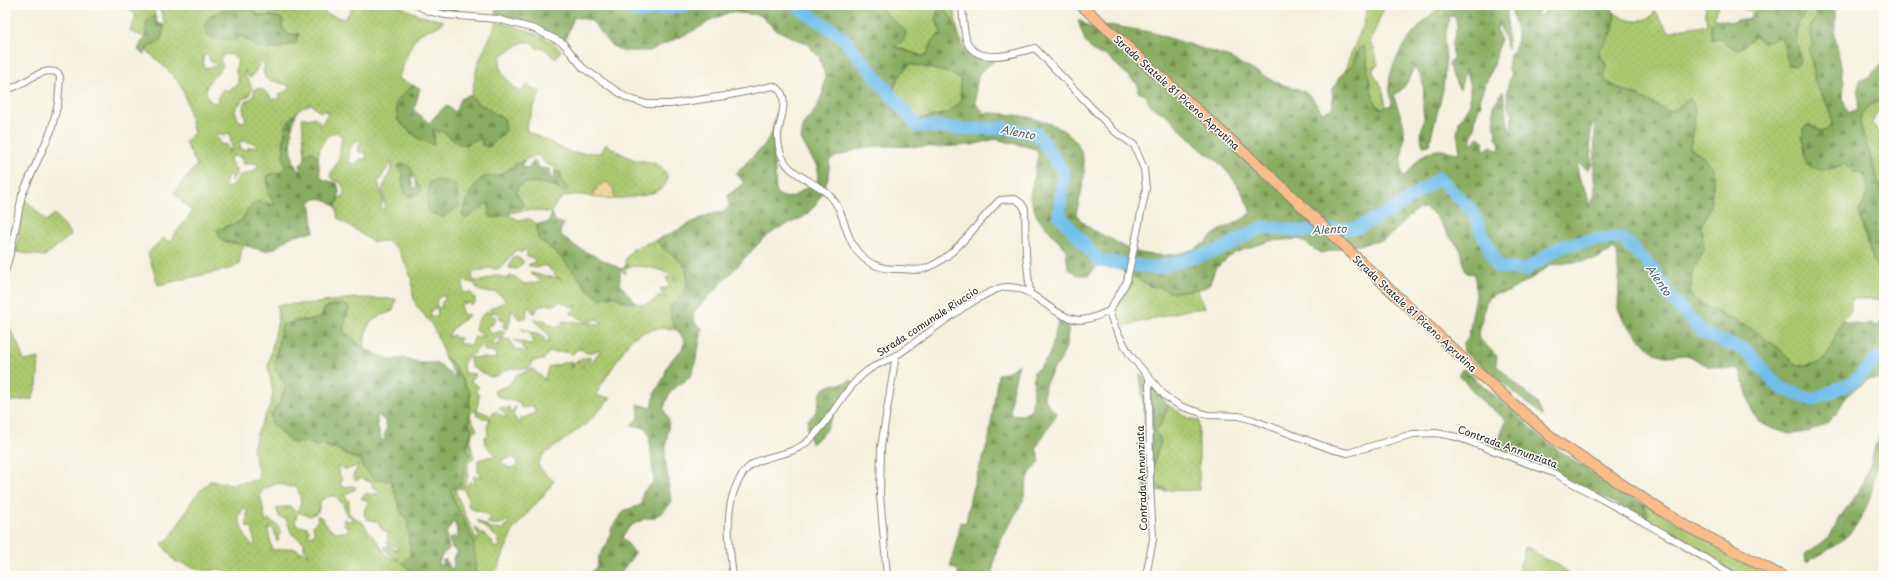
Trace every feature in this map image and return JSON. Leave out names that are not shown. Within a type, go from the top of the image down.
[{"type":"highway","name":"Strada Statale 81 Piceno Aprutina","points":[[1081,5],[1268,174],[1476,372],[1556,441],[1680,522],[1782,576]]},
{"type":"street","points":[[417,5],[428,11],[446,16],[497,18],[535,29],[563,43],[583,68],[627,98],[646,104],[670,104],[725,96],[773,86],[777,87],[783,97],[782,116],[778,134],[780,151],[784,161],[792,171],[831,197],[840,212],[855,248],[864,259],[875,266],[892,270],[923,269],[948,257],[1000,200],[1008,198],[1015,199],[1022,203],[1026,216],[1026,254],[1030,293],[1053,310],[1070,318],[1081,320],[1109,311],[1127,281],[1146,189],[1144,169],[1134,145],[1114,131],[1035,48],[1003,56],[987,55],[979,53],[973,49],[967,40],[962,5]]},
{"type":"street","points":[[5,90],[12,89],[47,71],[58,73],[60,77],[58,103],[52,131],[22,195],[12,250],[5,272]]},
{"type":"street","name":"Strada comunale Riuccio","points":[[733,576],[730,551],[729,516],[737,485],[746,469],[754,461],[790,451],[805,444],[817,434],[840,400],[867,371],[896,355],[966,306],[994,290],[1006,286],[1030,293]]},
{"type":"street","name":"Contrada Annunziata","points":[[1109,311],[1114,326],[1130,355],[1149,379],[1165,396],[1191,411],[1246,418],[1331,449],[1348,453],[1413,434],[1436,433],[1457,437],[1556,474],[1665,534],[1735,576]]},
{"type":"street","points":[[887,576],[880,495],[881,447],[896,355]]},
{"type":"street","name":"Contrada Annunziata","points":[[1146,576],[1153,539],[1150,485],[1149,379]]},
{"type":"green space","points":[[125,5],[158,5],[154,11],[157,23],[163,25],[165,23],[160,9],[164,5],[225,5],[225,9],[212,14],[205,24],[206,33],[213,39],[226,39],[233,41],[238,34],[256,47],[281,48],[289,45],[299,34],[288,35],[282,27],[278,17],[259,15],[246,5],[254,5],[260,9],[280,12],[283,5],[316,5],[327,14],[345,19],[354,5],[397,5],[421,16],[444,21],[438,26],[416,37],[410,48],[398,79],[415,86],[409,88],[396,102],[398,121],[412,134],[433,145],[435,136],[433,128],[439,132],[442,131],[459,144],[476,139],[482,139],[482,145],[489,147],[506,130],[485,106],[478,104],[471,97],[478,63],[497,22],[523,29],[539,35],[561,50],[555,59],[545,49],[537,48],[530,42],[523,42],[502,55],[500,61],[501,71],[514,88],[521,92],[527,85],[540,92],[526,127],[527,131],[572,153],[601,153],[606,144],[632,159],[654,163],[665,172],[667,176],[666,183],[662,188],[647,195],[615,199],[613,194],[597,187],[591,197],[585,195],[573,195],[562,198],[554,207],[552,213],[526,210],[516,211],[509,215],[518,220],[530,219],[537,224],[538,239],[552,248],[563,258],[588,290],[606,296],[613,295],[627,303],[635,302],[643,305],[652,302],[660,295],[665,298],[660,289],[670,287],[666,277],[677,280],[672,276],[652,268],[638,266],[625,268],[626,274],[618,268],[623,269],[625,266],[629,265],[626,265],[625,260],[633,249],[656,240],[662,247],[678,258],[684,265],[687,272],[687,280],[686,288],[675,305],[673,320],[675,330],[664,328],[652,330],[640,334],[630,340],[598,390],[597,396],[611,398],[587,423],[542,456],[538,465],[545,474],[554,481],[513,530],[498,568],[491,576],[476,576],[474,542],[455,502],[451,489],[464,474],[465,461],[470,456],[467,447],[472,429],[469,423],[470,393],[453,363],[444,356],[441,344],[432,325],[416,305],[413,295],[412,280],[397,248],[386,241],[373,242],[338,218],[336,207],[339,197],[342,198],[344,189],[339,182],[333,180],[330,176],[338,161],[342,137],[337,132],[329,135],[320,148],[318,157],[313,152],[309,152],[305,156],[302,117],[308,119],[315,117],[319,121],[320,127],[329,111],[318,111],[312,104],[302,108],[289,120],[283,148],[286,167],[281,172],[268,175],[267,182],[276,206],[258,201],[251,206],[240,222],[225,226],[220,239],[225,242],[245,245],[242,249],[239,264],[233,268],[158,285],[148,253],[163,238],[169,242],[192,212],[174,193],[197,165],[185,142],[194,133],[182,89],[169,71],[147,51],[150,46],[160,42],[163,32],[146,31],[146,38],[130,31],[136,16]],"holes":[[[224,54],[232,55],[238,61],[236,66],[238,84],[227,91],[224,88],[217,98],[219,101],[216,103],[211,102],[206,91],[212,78],[223,66],[220,60]],[[204,55],[209,55],[210,61],[218,66],[204,68]],[[261,62],[265,66],[263,70],[266,79],[288,85],[289,89],[279,95],[281,98],[273,100],[263,90],[257,88],[254,89],[254,96],[244,103],[243,108],[246,121],[242,122],[238,120],[235,110],[244,98],[248,97],[252,89],[249,81],[244,76],[245,70],[247,76],[251,78]],[[229,132],[232,148],[234,150],[229,149],[229,153],[226,144],[221,145],[219,139],[215,138],[218,133],[226,136]],[[358,140],[361,141],[358,150],[360,153],[365,152],[367,159],[360,159],[355,164],[348,162],[351,146]],[[245,141],[254,143],[258,147],[248,147],[249,150],[239,149],[241,147],[238,142]],[[538,155],[546,164],[555,167],[555,172],[560,172],[564,192],[543,183],[531,182],[519,185],[516,193],[524,205],[521,207],[485,203],[463,208],[472,192],[485,177],[500,175],[524,160]],[[232,156],[241,157],[243,164],[259,163],[255,171],[238,176],[232,185],[223,187],[226,183],[227,175],[231,175],[231,182],[237,172],[230,160]],[[392,161],[391,170],[383,187],[385,208],[383,209],[381,207],[383,198],[378,182]],[[411,168],[416,182],[420,186],[410,197],[405,194],[402,180],[403,174]],[[456,185],[459,206],[450,211],[427,204],[429,198]],[[519,249],[520,253],[525,250],[527,252],[527,257],[534,258],[535,262],[528,265],[536,268],[547,265],[556,277],[562,279],[530,273],[543,282],[524,284],[515,277],[511,276],[506,279],[501,276],[496,276],[482,281],[473,280],[472,273],[488,268],[501,268],[514,252]],[[466,281],[475,284],[478,290],[485,292],[496,292],[506,300],[490,309],[491,312],[498,313],[501,321],[506,320],[503,325],[504,328],[508,329],[512,310],[515,311],[515,314],[519,319],[527,317],[526,312],[529,306],[534,314],[539,306],[548,304],[552,306],[560,301],[571,307],[578,305],[570,314],[575,314],[580,319],[585,321],[597,319],[603,324],[562,321],[563,325],[555,327],[544,320],[533,319],[544,329],[549,338],[549,342],[545,343],[544,337],[530,332],[534,343],[529,344],[514,340],[520,343],[527,352],[514,349],[510,340],[501,338],[500,344],[492,345],[491,342],[502,336],[505,332],[504,330],[492,334],[487,328],[489,325],[492,325],[496,318],[488,311],[483,314],[475,327],[475,330],[484,336],[475,337],[471,345],[460,344],[459,341],[461,339],[459,337],[455,339],[454,335],[448,337],[452,329],[469,315],[462,314],[461,304],[468,303],[472,305],[475,303],[475,297],[470,292],[465,293],[463,290],[463,284]],[[441,296],[445,296],[445,299],[441,304],[443,307],[437,308],[438,315],[430,317],[431,310],[437,307],[436,301]],[[487,343],[483,348],[485,351],[495,352],[496,359],[469,357],[472,367],[491,377],[513,368],[529,369],[532,361],[543,360],[549,352],[568,352],[571,355],[578,349],[583,350],[586,353],[601,350],[592,364],[588,362],[591,359],[590,357],[581,359],[584,368],[581,366],[579,360],[573,363],[572,369],[570,367],[571,361],[549,367],[545,377],[546,381],[533,369],[516,375],[509,385],[494,391],[496,395],[504,399],[519,401],[520,406],[524,408],[532,406],[535,409],[535,413],[524,418],[519,418],[521,423],[518,423],[513,415],[516,406],[511,413],[509,407],[506,409],[501,406],[499,408],[508,417],[502,416],[497,411],[493,413],[492,416],[477,410],[479,395],[475,390],[479,387],[470,381],[476,374],[464,373],[463,364],[469,355],[474,353]],[[474,409],[479,417],[490,419],[487,426],[488,434],[485,437],[485,444],[496,456],[478,460],[478,473],[483,477],[474,476],[476,485],[470,481],[467,486],[464,486],[468,476],[468,464],[474,457],[471,442],[474,432],[477,430],[470,416]],[[512,457],[517,460],[517,466],[510,468],[503,464],[501,460]],[[463,488],[468,497],[468,505],[471,509],[480,511],[491,518],[487,522],[498,524],[508,520],[509,524],[504,526],[503,530],[492,529],[476,520],[498,538],[500,547],[493,547],[492,541],[474,527],[479,536],[477,541],[455,489]]]},
{"type":"green space","points":[[225,5],[246,5],[259,15],[278,17],[283,20],[282,27],[288,35],[299,34],[295,44],[267,50],[256,47],[240,35],[240,37],[233,41],[226,39],[213,39],[206,33],[205,24],[212,14],[225,9]]},
{"type":"green space","points":[[424,5],[457,5],[457,13],[441,11]]},
{"type":"green space","points":[[497,5],[876,5],[906,31],[904,40],[894,47],[923,56],[927,54],[933,40],[941,33],[936,18],[938,6],[951,17],[959,42],[967,53],[983,60],[994,61],[979,73],[976,87],[976,104],[985,113],[998,113],[1028,117],[1044,121],[1058,127],[1070,135],[1078,146],[1084,166],[1082,187],[1076,214],[1080,219],[1092,230],[1126,248],[1144,254],[1173,255],[1192,250],[1200,246],[1214,234],[1243,219],[1251,213],[1233,179],[1215,159],[1194,143],[1168,116],[1149,104],[1147,96],[1138,92],[1138,85],[1106,55],[1097,54],[1093,51],[1086,43],[1078,21],[1081,21],[1091,28],[1109,25],[1150,32],[1226,56],[1278,83],[1303,91],[1312,98],[1322,112],[1331,109],[1333,105],[1332,91],[1340,76],[1353,64],[1358,49],[1364,46],[1370,84],[1377,107],[1383,109],[1386,106],[1389,106],[1392,103],[1389,79],[1398,57],[1411,36],[1427,18],[1443,5],[1540,5],[1537,18],[1545,11],[1547,5],[1611,5],[1614,19],[1613,30],[1607,41],[1598,51],[1606,64],[1604,80],[1617,88],[1641,97],[1667,111],[1674,110],[1690,98],[1693,104],[1695,116],[1690,148],[1713,166],[1712,197],[1708,212],[1701,226],[1704,249],[1692,273],[1690,295],[1701,304],[1757,332],[1782,351],[1795,364],[1804,366],[1819,363],[1828,354],[1842,321],[1863,325],[1870,323],[1877,326],[1881,323],[1884,309],[1884,383],[1882,380],[1869,379],[1846,396],[1837,413],[1825,425],[1809,432],[1790,434],[1773,429],[1759,422],[1752,412],[1740,369],[1726,369],[1708,366],[1687,355],[1665,356],[1655,353],[1624,321],[1618,309],[1619,283],[1617,252],[1612,249],[1597,259],[1551,265],[1508,292],[1494,294],[1486,302],[1478,337],[1497,356],[1496,365],[1537,403],[1543,416],[1464,352],[1463,343],[1468,339],[1476,295],[1475,274],[1467,273],[1459,248],[1434,215],[1425,208],[1416,210],[1395,231],[1383,240],[1320,253],[1300,239],[1270,241],[1234,253],[1215,269],[1210,283],[1204,288],[1169,292],[1161,287],[1150,286],[1138,278],[1111,266],[1097,266],[1089,275],[1078,275],[1068,269],[1066,250],[1037,217],[1030,197],[1038,154],[1036,149],[996,139],[972,145],[938,147],[881,146],[862,148],[830,159],[828,178],[814,207],[804,217],[777,229],[763,239],[693,313],[695,323],[702,328],[694,368],[692,374],[687,380],[674,388],[671,392],[664,409],[669,420],[665,457],[671,503],[664,511],[653,518],[644,519],[630,526],[622,537],[635,553],[618,576],[588,576],[597,566],[598,558],[608,542],[612,527],[625,510],[641,505],[643,492],[654,481],[649,436],[646,428],[631,425],[639,417],[638,404],[652,408],[655,393],[664,377],[667,367],[682,349],[685,341],[672,322],[670,306],[683,293],[687,282],[687,271],[678,259],[662,247],[656,240],[704,217],[725,211],[729,206],[728,195],[744,183],[736,173],[765,144],[772,132],[776,114],[779,111],[774,155],[776,193],[788,198],[806,188],[817,185],[818,168],[801,140],[803,124],[816,109],[823,92],[825,76],[819,57],[806,43],[776,30],[760,15],[730,12],[649,51],[622,51],[611,45],[591,20],[574,17],[565,42],[532,24],[495,14]],"holes":[[[1507,7],[1511,9],[1517,30],[1517,41],[1514,50],[1510,54],[1508,68],[1511,74],[1507,90],[1508,108],[1516,118],[1512,116],[1511,133],[1503,91],[1493,106],[1496,137],[1500,144],[1499,151],[1491,146],[1484,151],[1483,140],[1479,137],[1471,144],[1471,140],[1477,114],[1481,105],[1480,97],[1496,58],[1500,39],[1497,29],[1498,21],[1508,49]],[[1450,16],[1455,17],[1457,26],[1452,45],[1453,58],[1449,64],[1451,74],[1460,90],[1465,69],[1470,87],[1470,103],[1459,122],[1457,133],[1460,153],[1435,150],[1425,154],[1413,166],[1406,176],[1403,177],[1402,166],[1404,125],[1394,95],[1401,90],[1406,83],[1413,68],[1420,76],[1424,92],[1424,119],[1421,138],[1423,146],[1429,145],[1443,90],[1446,58],[1444,42]],[[911,64],[950,73],[960,79],[961,102],[948,113],[909,120],[898,116],[893,106],[892,98],[894,87],[907,67]],[[1596,121],[1594,174],[1595,193],[1589,205],[1587,192],[1579,177],[1578,163],[1588,170],[1592,165],[1590,137]]]},
{"type":"green space","points":[[876,5],[954,5],[961,39],[964,46],[973,57],[962,50],[956,36],[953,21],[939,6],[936,18],[941,33],[933,40],[927,54],[923,56],[893,46],[885,11]]},
{"type":"green space","points":[[1368,5],[1385,5],[1370,43],[1374,49],[1378,65],[1373,68],[1373,70],[1383,92],[1386,106],[1383,109],[1377,107],[1369,88],[1367,58],[1358,49],[1353,64],[1345,72],[1348,61],[1363,26]]},
{"type":"green space","points":[[1705,5],[1719,5],[1713,18],[1715,19],[1712,21],[1711,33],[1713,39],[1721,38],[1733,48],[1742,48],[1752,38],[1756,37],[1762,42],[1780,37],[1784,41],[1787,60],[1800,58],[1796,43],[1797,22],[1804,18],[1803,10],[1796,12],[1780,10],[1775,12],[1759,10],[1754,13],[1752,17],[1750,11],[1745,9],[1742,5],[1784,5],[1787,8],[1797,7],[1799,5],[1816,5],[1816,18],[1810,27],[1810,37],[1813,44],[1809,50],[1814,71],[1814,80],[1830,110],[1832,125],[1827,130],[1820,132],[1816,127],[1802,136],[1804,142],[1804,156],[1829,170],[1844,164],[1853,171],[1862,173],[1866,179],[1868,188],[1865,201],[1859,212],[1867,243],[1878,271],[1883,278],[1883,314],[1879,299],[1851,299],[1851,312],[1842,321],[1828,354],[1819,363],[1804,366],[1795,364],[1782,351],[1757,332],[1701,304],[1690,295],[1692,273],[1704,249],[1701,226],[1708,212],[1713,189],[1713,166],[1699,154],[1690,149],[1695,116],[1693,104],[1690,99],[1674,110],[1665,111],[1644,98],[1618,88],[1604,80],[1606,64],[1598,51],[1606,42],[1613,29],[1614,12],[1627,20],[1636,21],[1651,17],[1655,11],[1669,32],[1683,28],[1707,25]]},
{"type":"green space","points":[[1816,5],[1835,5],[1835,35],[1844,82],[1843,99],[1848,113],[1858,109],[1859,84],[1861,80],[1868,77],[1884,63],[1884,98],[1875,102],[1864,111],[1860,123],[1878,181],[1884,193],[1884,282],[1873,260],[1859,211],[1865,201],[1868,188],[1866,179],[1862,173],[1853,172],[1844,164],[1826,169],[1812,167],[1807,165],[1804,156],[1803,129],[1809,124],[1820,132],[1827,130],[1832,124],[1830,110],[1814,80],[1814,71],[1809,50],[1813,44],[1810,37],[1810,27],[1816,18]]},
{"type":"green space","points":[[1759,10],[1796,12],[1803,10],[1804,18],[1797,22],[1796,28],[1796,40],[1800,59],[1799,63],[1795,66],[1789,65],[1780,37],[1762,42],[1756,37],[1737,50],[1724,42],[1721,38],[1712,39],[1711,27],[1712,21],[1715,19],[1732,22],[1737,20],[1748,20]]},
{"type":"green space","points":[[155,16],[156,23],[164,26],[160,42],[150,46],[144,54],[138,50],[142,41],[146,38],[146,23],[150,17]]},
{"type":"green space","points":[[911,64],[950,73],[960,79],[961,102],[948,113],[921,119],[909,120],[898,116],[893,106],[892,98],[894,87],[900,76]]},
{"type":"green space","points":[[415,86],[420,88],[414,110],[429,123],[446,105],[455,112],[461,99],[468,95],[474,98],[478,104],[504,118],[506,130],[489,147],[482,145],[482,139],[464,145],[460,144],[442,131],[439,132],[433,129],[434,145],[419,139],[398,121],[396,102],[409,88]]},
{"type":"green space","points":[[1880,100],[1873,124],[1884,137],[1884,193],[1878,181],[1860,124],[1860,115],[1871,105]]},
{"type":"green space","points":[[298,111],[293,125],[291,143],[292,153],[297,169],[301,174],[300,165],[309,152],[313,152],[318,157],[320,175],[324,180],[337,183],[339,195],[336,207],[324,199],[310,201],[314,232],[295,235],[274,249],[264,251],[236,243],[225,242],[220,239],[217,230],[242,221],[248,208],[258,201],[275,205],[268,193],[268,175],[281,172],[286,167],[283,157],[286,125]]},
{"type":"green space","points":[[525,160],[522,167],[529,168],[531,163],[535,160],[539,168],[550,169],[550,180],[554,176],[555,172],[560,172],[561,179],[568,189],[564,192],[542,183],[524,183],[519,185],[516,193],[524,205],[521,207],[513,207],[508,214],[494,218],[489,215],[489,205],[485,203],[482,208],[466,218],[462,216],[470,194],[481,179],[500,174]]},
{"type":"green space","points":[[406,164],[411,168],[414,175],[411,179],[414,188],[417,188],[416,182],[420,186],[420,192],[410,197],[405,194],[402,180],[403,174],[398,166]]},
{"type":"green space","points":[[437,180],[448,181],[456,185],[459,206],[444,217],[432,214],[428,210],[430,182]]},
{"type":"green space","points":[[24,198],[46,221],[55,214],[71,235],[45,256],[16,252]]},
{"type":"green space","points":[[552,213],[555,221],[564,224],[560,231],[562,236],[568,241],[576,247],[620,269],[620,284],[635,302],[625,301],[610,296],[600,300],[557,254],[538,239],[537,224],[548,223]]},
{"type":"green space","points":[[517,257],[524,262],[517,269],[509,268],[513,258]]},
{"type":"green space","points":[[1130,274],[1150,286],[1161,287],[1169,292],[1197,289],[1205,308],[1187,310],[1120,327],[1114,317],[1113,312],[1126,290]]},
{"type":"green space","points":[[354,298],[396,299],[393,311],[374,320],[367,328],[365,349],[342,331],[349,307],[315,320],[298,320],[282,325],[276,355],[276,370],[286,386],[279,404],[274,408],[279,431],[294,443],[308,442],[316,446],[323,444],[330,448],[337,449],[354,459],[360,458],[361,463],[385,481],[391,480],[400,509],[408,523],[410,556],[406,560],[407,569],[421,573],[423,576],[229,576],[226,571],[219,569],[206,571],[175,561],[162,544],[170,538],[195,496],[210,481],[233,484],[257,480],[259,474],[253,450],[257,433],[269,408],[273,393],[268,366],[278,321],[277,305],[317,303]],"holes":[[[359,465],[352,477],[356,481],[361,478],[372,483],[373,487],[380,491],[379,493],[371,495],[367,493],[361,498],[368,502],[364,511],[365,515],[367,519],[378,522],[382,530],[388,532],[388,545],[397,546],[397,550],[386,546],[385,549],[390,555],[399,561],[390,558],[385,554],[379,543],[364,524],[348,513],[349,501],[344,495],[356,489],[354,486],[341,487],[340,484],[342,481],[337,467],[340,466],[346,470]],[[279,483],[290,487],[295,486],[298,489],[301,502],[297,512],[310,516],[318,512],[321,500],[330,496],[335,496],[343,504],[346,514],[354,520],[347,521],[344,518],[344,525],[348,526],[348,531],[336,532],[329,528],[322,518],[317,516],[318,520],[313,526],[315,534],[309,536],[308,532],[310,530],[307,527],[297,526],[295,522],[297,514],[291,507],[281,507],[277,509],[279,517],[286,519],[292,534],[304,542],[304,548],[310,556],[294,548],[272,550],[268,529],[272,528],[274,530],[277,542],[281,533],[277,525],[272,521],[269,519],[266,523],[260,494],[264,489]],[[247,507],[247,527],[252,528],[255,544],[253,546],[246,538],[238,517],[243,509]]]},
{"type":"green space","points":[[341,304],[349,307],[343,331],[365,349],[391,360],[405,358],[421,363],[437,363],[457,379],[444,356],[453,363],[470,393],[469,423],[472,429],[467,447],[470,456],[465,466],[461,485],[451,489],[455,502],[474,542],[476,576],[423,576],[408,568],[403,563],[410,556],[408,523],[400,509],[391,480],[375,480],[362,467],[360,458],[352,457],[323,444],[316,446],[308,442],[294,443],[286,438],[272,423],[271,415],[279,404],[286,386],[276,370],[275,363],[282,325],[321,317],[324,309],[332,305]],"holes":[[[378,415],[385,421],[387,427],[384,436],[386,441],[381,439],[377,424]],[[453,522],[455,522],[459,540],[455,536],[449,539],[452,548],[458,552],[453,558],[454,565],[451,570],[446,560],[443,560],[443,565],[438,565],[442,555],[449,549],[446,533]]]},
{"type":"green space","points":[[5,320],[17,342],[24,361],[39,358],[37,385],[32,399],[5,402]]},
{"type":"green space","points":[[1059,320],[1069,322],[1067,344],[1060,362],[1054,368],[1045,385],[1044,396],[1049,407],[1057,413],[1036,448],[1040,461],[1030,474],[1023,500],[999,544],[994,564],[993,576],[958,576],[958,570],[950,567],[961,522],[966,523],[971,493],[989,439],[998,374],[1006,373],[1019,364],[1012,392],[1010,414],[1023,415],[1032,408],[1034,371],[1041,366],[1049,355]]},
{"type":"green space","points":[[1464,369],[1521,418],[1540,437],[1577,463],[1642,503],[1648,514],[1645,519],[1551,471],[1495,449],[1506,420],[1481,400],[1459,375],[1460,371]]},
{"type":"green space","points":[[1140,373],[1168,405],[1160,426],[1155,429],[1161,443],[1154,464],[1155,478],[1160,486],[1167,491],[1145,490],[1145,423]]},
{"type":"green space","points":[[851,380],[854,383],[850,386],[851,392],[839,404],[824,433],[811,444],[807,427],[808,420],[814,415],[822,390],[828,386],[845,383]]},
{"type":"green space","points":[[1168,405],[1188,418],[1199,420],[1199,490],[1181,491],[1166,489],[1160,486],[1156,481],[1154,461],[1160,437],[1156,433],[1155,429],[1162,422]]},
{"type":"green space","points":[[1884,423],[1884,450],[1878,462],[1870,498],[1864,512],[1857,524],[1837,544],[1806,562],[1805,554],[1829,538],[1839,518],[1858,493],[1870,465],[1875,446]]},
{"type":"green space","points":[[1643,503],[1765,574],[1764,576],[1740,576],[1645,519],[1648,514]]},
{"type":"green space","points":[[1525,547],[1532,549],[1542,558],[1554,562],[1573,576],[1515,576],[1520,566]]},
{"type":"sand","points":[[605,182],[611,185],[615,199],[591,197],[597,187]]},
{"type":"waterway","name":"Alento","points":[[625,5],[638,12],[686,5]]},
{"type":"waterway","name":"Alento","points":[[795,5],[841,36],[917,126],[968,129],[1003,128],[1038,134],[1064,173],[1059,215],[1099,261],[1157,268],[1222,249],[1262,227],[1302,231],[1357,228],[1394,209],[1439,178],[1471,210],[1498,267],[1525,270],[1561,246],[1598,239],[1622,238],[1653,269],[1670,297],[1703,333],[1747,351],[1779,387],[1812,400],[1853,382],[1877,358],[1884,360]]}]
